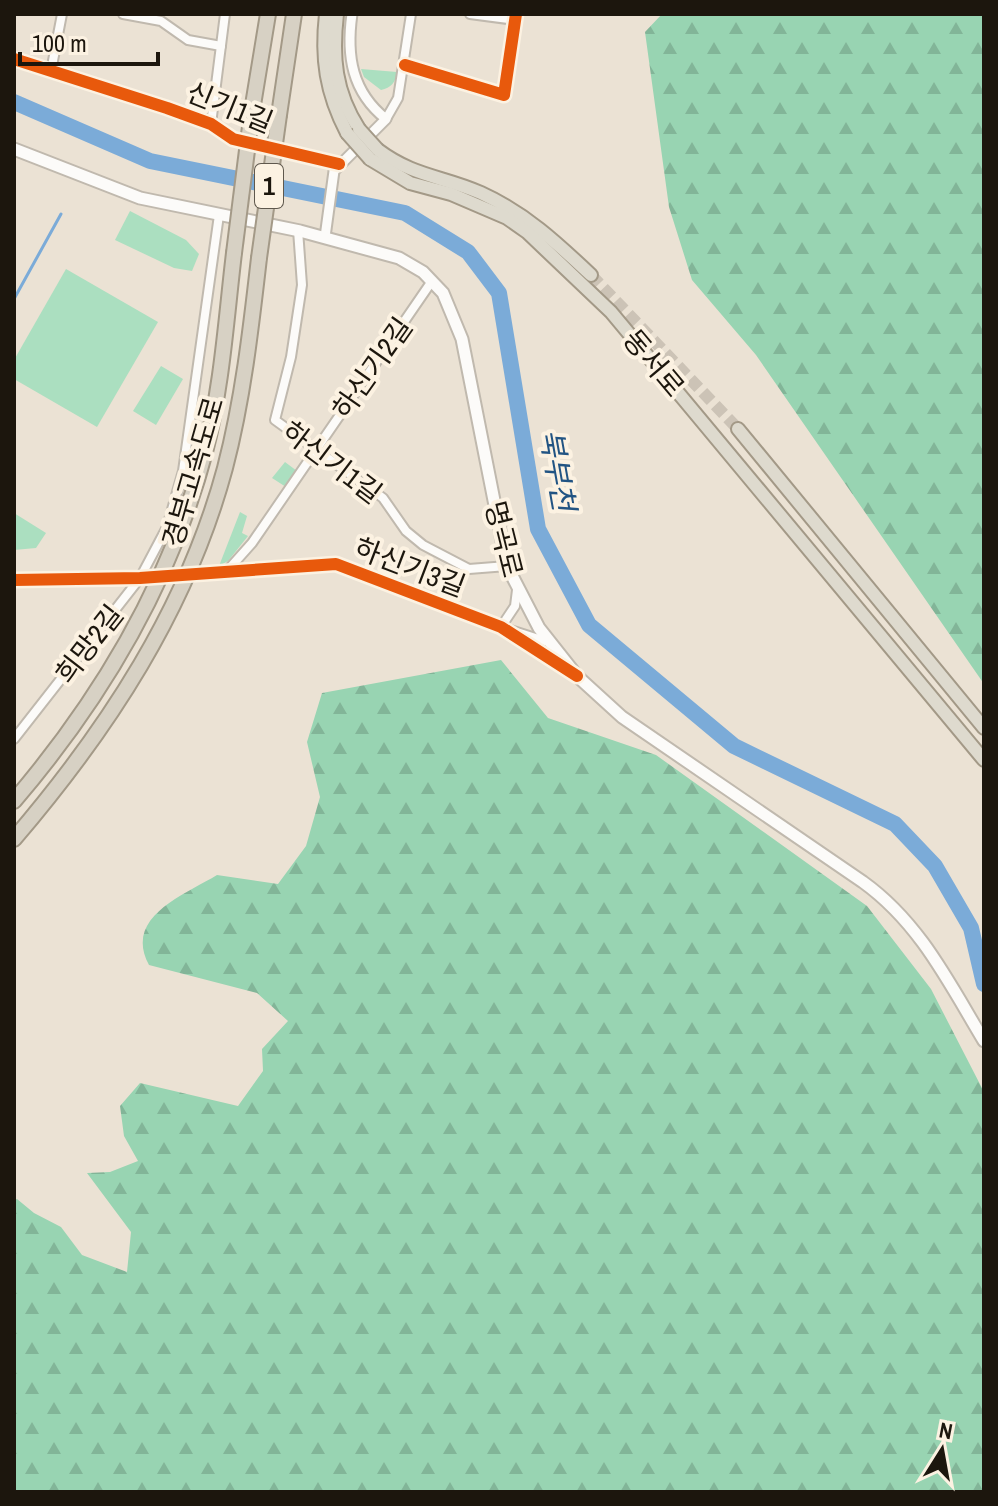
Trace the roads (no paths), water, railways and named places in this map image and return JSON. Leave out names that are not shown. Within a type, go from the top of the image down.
[{"type":"highway","name":"경부고속도로","points":[[14,801],[84,713],[114,667],[164,571],[206,449],[220,372],[252,111],[268,14]]},
{"type":"highway","name":"경부고속도로","points":[[14,839],[89,748],[115,710],[157,638],[192,564],[214,504],[233,432],[294,14]]},
{"type":"highway","name":"동서로","points":[[326,14],[322,43],[329,95],[374,155],[410,183],[471,201],[507,218],[527,232],[611,312],[984,760]]},
{"type":"highway","name":"동서로","points":[[337,14],[335,72],[353,131]]},
{"type":"highway","name":"동서로","points":[[374,155],[417,174],[453,183],[505,206],[538,225],[591,275]]},
{"type":"highway","points":[[738,429],[984,728]]},
{"type":"main road","name":"명곡로","points":[[14,149],[126,194],[298,230],[399,258],[432,281],[450,304],[462,339],[507,566],[517,590],[550,642],[577,676],[622,717],[880,895],[929,949],[984,1041]]},
{"type":"street","points":[[51,71],[62,14]]},
{"type":"street","points":[[123,14],[163,23],[188,40],[221,46]]},
{"type":"street","points":[[163,23],[172,14]]},
{"type":"street","points":[[211,124],[225,14]]},
{"type":"street","points":[[352,14],[349,61],[355,81],[386,119]]},
{"type":"street","points":[[325,237],[337,167],[386,119],[398,98],[411,14]]},
{"type":"street","points":[[405,65],[504,95],[515,17],[470,14]]},
{"type":"street","name":"신기1길","points":[[14,59],[211,124],[233,139],[337,167]]},
{"type":"street","name":"희망2길","points":[[14,739],[140,578],[167,527],[178,493],[219,215]]},
{"type":"street","name":"하신기1길","points":[[298,230],[302,285],[291,357],[275,420],[383,498],[406,531],[423,545],[469,569],[507,566]]},
{"type":"street","name":"하신기2길","points":[[226,571],[252,543],[432,281]]},
{"type":"street","name":"하신기3길","points":[[209,572],[336,564],[501,627],[577,676]]},
{"type":"street","points":[[14,580],[140,578]]},
{"type":"street","points":[[517,590],[515,606],[501,627],[550,642]]},
{"type":"waterway","name":"북부천","points":[[14,102],[150,161],[405,213],[468,252],[499,293],[538,529],[589,625],[734,746],[895,824],[935,866],[971,928],[984,984]]},
{"type":"waterway","points":[[14,299],[61,214]]},
{"type":"tunnel","points":[[591,275],[738,429]]},
{"type":"tunnel","points":[[140,578],[209,572]]}]
